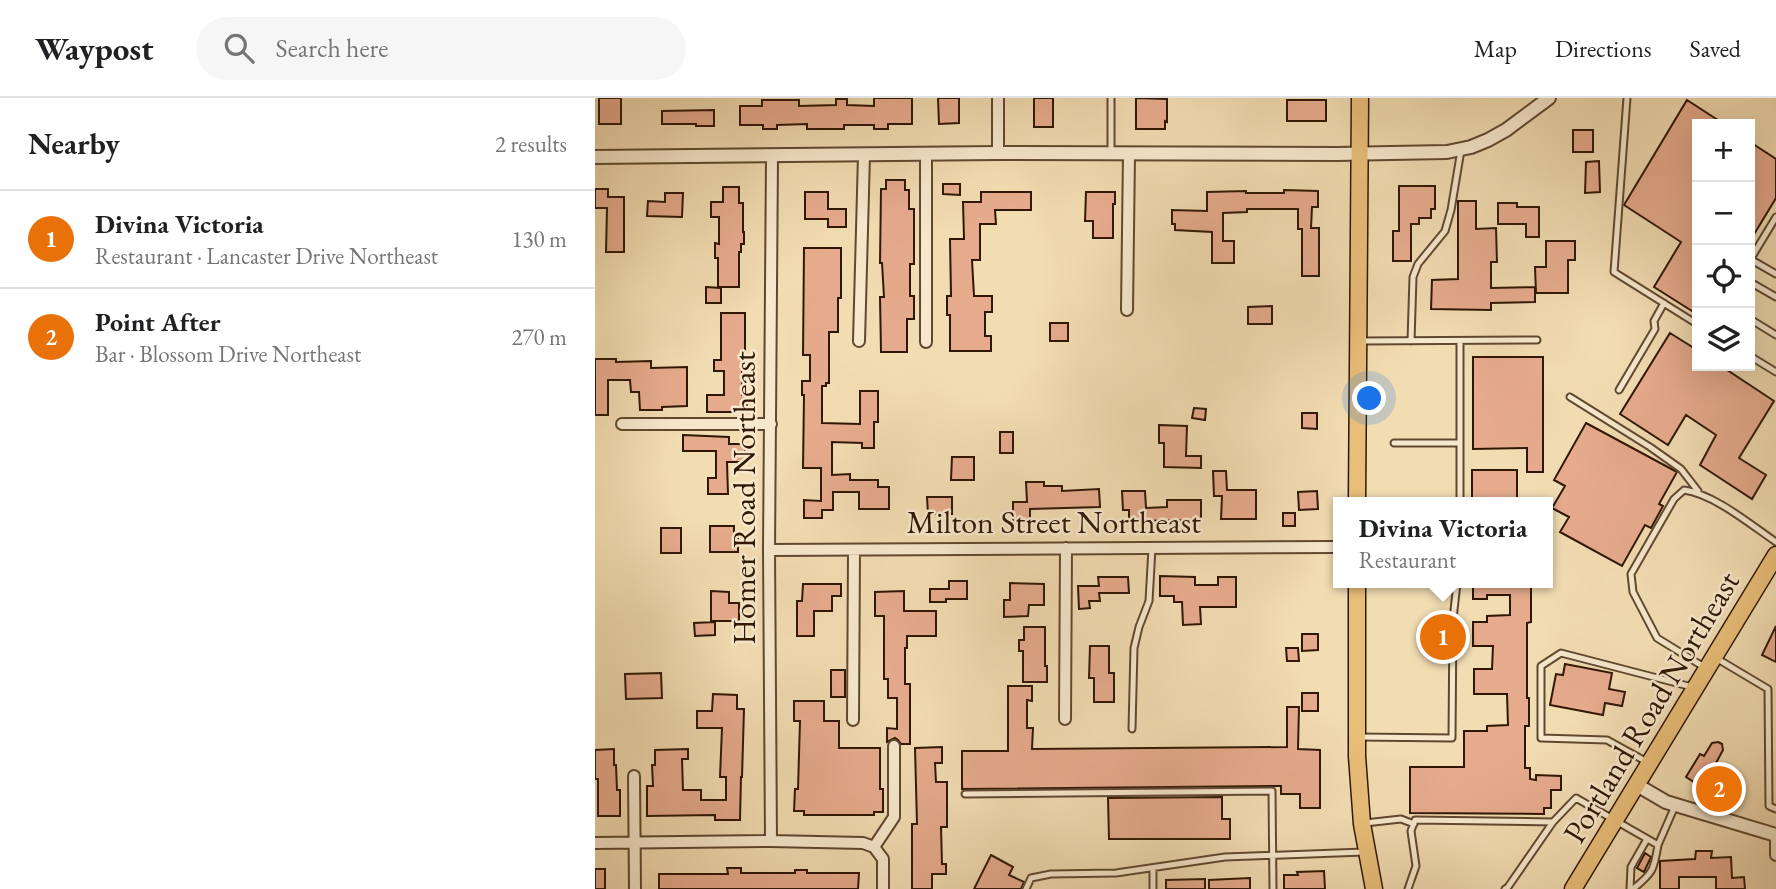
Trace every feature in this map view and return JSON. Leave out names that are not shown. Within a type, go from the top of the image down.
[{"type":"main road","points":[[1357,497],[1360,98]]},
{"type":"main road","name":"Portland Road Northeast","points":[[1576,888],[1776,555]]},
{"type":"main road","points":[[1357,588],[1356,756],[1362,823],[1374,889]]},
{"type":"street","points":[[997,153],[998,98]]},
{"type":"street","points":[[595,157],[1431,153],[1461,149],[1488,140],[1549,98]]},
{"type":"street","points":[[926,154],[926,342]]},
{"type":"street","points":[[1127,310],[1129,154]]},
{"type":"street","points":[[859,341],[864,155]]},
{"type":"street","name":"Homer Road Northeast","points":[[771,841],[769,550],[772,156]]},
{"type":"street","points":[[622,424],[771,424]]},
{"type":"street","name":"Milton Street Northeast","points":[[769,550],[1333,547]]},
{"type":"street","points":[[1065,719],[1066,548]]},
{"type":"street","points":[[853,720],[854,550]]},
{"type":"street","points":[[874,847],[894,817],[894,746]]},
{"type":"street","points":[[634,776],[635,889]]},
{"type":"street","points":[[1637,785],[1657,798],[1675,805],[1776,835],[1776,855]]},
{"type":"street","points":[[595,843],[863,843],[874,847],[883,859],[883,889]]},
{"type":"lane","points":[[1111,98],[1111,154]]},
{"type":"lane","points":[[1627,98],[1614,272],[1692,321]]},
{"type":"lane","points":[[1411,341],[1413,277],[1418,264],[1445,231],[1461,149]]},
{"type":"lane","points":[[1755,251],[1776,217]]},
{"type":"lane","points":[[1755,262],[1776,274]]},
{"type":"lane","points":[[1755,285],[1776,297]]},
{"type":"lane","points":[[1619,390],[1655,329],[1654,321],[1664,303]]},
{"type":"lane","points":[[1755,322],[1776,335]]},
{"type":"lane","points":[[1358,341],[1537,340]]},
{"type":"lane","points":[[1460,341],[1460,497]]},
{"type":"lane","points":[[1755,359],[1776,372]]},
{"type":"lane","points":[[1570,397],[1681,468],[1697,491],[1740,516],[1776,542]]},
{"type":"lane","points":[[1394,443],[1460,443]]},
{"type":"lane","points":[[1697,491],[1684,490],[1674,499],[1631,574],[1633,592],[1657,639],[1776,693]]},
{"type":"lane","points":[[1132,729],[1134,648],[1149,601],[1152,548]]},
{"type":"lane","points":[[1356,737],[1452,738],[1457,588]]},
{"type":"lane","points":[[1650,764],[1607,740],[1541,738],[1541,666],[1560,653],[1695,688]]},
{"type":"lane","points":[[1768,689],[1769,806],[1776,809]]},
{"type":"lane","points":[[965,794],[1272,791],[1273,889]]},
{"type":"lane","points":[[1505,889],[1553,822],[1576,798],[1658,845]]},
{"type":"lane","points":[[1631,889],[1648,877],[1655,867],[1658,845],[1675,805]]},
{"type":"lane","points":[[1362,823],[1401,819],[1413,824]]},
{"type":"lane","points":[[1408,889],[1416,866],[1411,831],[1415,820],[1553,822]]},
{"type":"lane","points":[[1631,889],[1631,867],[1647,839]]},
{"type":"lane","points":[[1026,889],[1031,878],[1051,874],[1116,873],[1225,856],[1367,852]]},
{"type":"lane","points":[[1153,868],[1153,889]]},
{"type":"building","points":[[599,98],[621,98],[621,124],[599,124]]},
{"type":"building","points":[[874,98],[912,98],[912,124],[888,124],[888,129],[874,129],[874,125],[844,125],[844,129],[807,129],[807,124],[777,125],[777,129],[763,129],[763,125],[740,125],[740,106],[762,106],[762,100],[799,100],[799,106],[836,105],[836,99],[847,99],[847,105],[874,106]]},
{"type":"building","points":[[938,98],[959,98],[959,123],[939,124]]},
{"type":"building","points":[[1034,98],[1053,98],[1053,127],[1034,127]]},
{"type":"building","points":[[1136,98],[1167,99],[1165,129],[1136,129]]},
{"type":"building","points":[[1287,100],[1326,100],[1326,121],[1287,121]]},
{"type":"building","points":[[1687,100],[1716,119],[1692,119],[1692,311],[1654,287],[1681,242],[1624,205]]},
{"type":"building","points":[[714,110],[714,126],[662,124],[662,111]]},
{"type":"building","points":[[1573,130],[1593,130],[1593,152],[1573,152]]},
{"type":"building","points":[[1755,145],[1776,159],[1776,198],[1755,233]]},
{"type":"building","points":[[1599,161],[1600,192],[1585,193],[1586,162]]},
{"type":"building","points":[[886,180],[905,180],[905,190],[909,190],[909,209],[914,209],[914,264],[910,264],[910,296],[914,296],[914,319],[907,319],[907,352],[881,352],[880,297],[884,297],[880,263],[881,189],[886,189]]},
{"type":"building","points":[[943,184],[960,184],[960,195],[943,194]]},
{"type":"building","points":[[1399,186],[1435,186],[1435,209],[1431,209],[1431,218],[1419,218],[1419,224],[1411,224],[1411,261],[1393,261],[1393,231],[1399,231]]},
{"type":"building","points":[[723,187],[739,187],[739,203],[743,203],[744,244],[741,244],[739,252],[739,287],[718,287],[715,243],[719,244],[719,217],[711,217],[711,202],[723,202]]},
{"type":"building","points":[[595,189],[608,189],[608,197],[624,197],[624,252],[606,252],[607,208],[595,208]]},
{"type":"building","points":[[1284,190],[1318,191],[1318,207],[1312,207],[1311,228],[1319,228],[1319,276],[1302,276],[1302,229],[1298,229],[1298,209],[1247,209],[1247,212],[1223,213],[1223,241],[1234,241],[1234,263],[1212,263],[1212,232],[1175,230],[1175,224],[1172,224],[1172,210],[1207,211],[1207,192],[1284,193]]},
{"type":"building","points":[[805,192],[828,192],[828,209],[846,209],[846,227],[828,227],[828,219],[805,219]]},
{"type":"building","points":[[981,192],[1031,192],[1031,210],[995,210],[996,224],[980,224],[980,260],[972,260],[974,296],[992,296],[992,312],[985,312],[985,336],[991,336],[991,351],[950,351],[947,296],[951,296],[950,239],[964,239],[963,202],[981,202]]},
{"type":"building","points":[[1086,192],[1115,192],[1113,238],[1093,238],[1093,221],[1085,221]]},
{"type":"building","points":[[665,193],[683,193],[682,217],[647,216],[648,201],[665,202]]},
{"type":"building","points":[[1458,201],[1476,201],[1476,229],[1496,228],[1497,262],[1491,262],[1491,288],[1535,287],[1535,302],[1491,303],[1491,310],[1431,309],[1432,280],[1458,279]]},
{"type":"building","points":[[1498,203],[1517,203],[1517,207],[1539,207],[1539,237],[1526,237],[1526,224],[1498,224]]},
{"type":"building","points":[[1546,241],[1575,241],[1575,260],[1568,260],[1568,293],[1536,293],[1535,267],[1546,267]]},
{"type":"building","points":[[804,248],[841,248],[838,332],[829,332],[829,383],[822,386],[822,423],[860,424],[860,391],[878,391],[878,422],[874,422],[874,448],[862,448],[862,443],[832,442],[832,475],[850,474],[850,480],[878,480],[878,487],[889,487],[889,509],[859,509],[859,492],[833,492],[833,510],[822,510],[822,518],[804,518],[804,500],[821,501],[821,468],[803,468],[802,381],[810,381],[810,355],[803,355]]},
{"type":"building","points":[[706,287],[721,288],[721,303],[706,303]]},
{"type":"building","points":[[1272,306],[1272,324],[1248,324],[1248,307]]},
{"type":"building","points":[[721,313],[745,313],[742,395],[747,395],[747,412],[707,412],[707,395],[724,395],[724,371],[714,371],[714,360],[721,360]]},
{"type":"building","points":[[1050,323],[1068,323],[1068,341],[1050,341]]},
{"type":"building","points":[[1670,333],[1692,347],[1692,371],[1729,371],[1774,401],[1739,458],[1766,475],[1752,499],[1700,465],[1716,435],[1686,415],[1668,445],[1620,414]]},
{"type":"building","points":[[1473,357],[1543,357],[1543,472],[1527,472],[1527,448],[1473,449]]},
{"type":"building","points":[[595,359],[616,359],[616,362],[651,361],[651,368],[687,367],[687,406],[640,410],[639,392],[631,392],[630,380],[608,380],[608,415],[595,415]]},
{"type":"building","points":[[1194,408],[1206,409],[1205,420],[1192,418]]},
{"type":"building","points":[[1302,413],[1317,413],[1317,429],[1302,428]]},
{"type":"building","points":[[1586,423],[1677,472],[1659,504],[1663,506],[1651,528],[1645,525],[1622,566],[1560,532],[1569,517],[1553,509],[1565,486],[1554,480]]},
{"type":"building","points":[[1159,425],[1187,426],[1186,456],[1201,456],[1201,468],[1164,467],[1164,443],[1159,443]]},
{"type":"building","points":[[1000,432],[1013,432],[1013,453],[1000,453]]},
{"type":"building","points":[[683,435],[729,437],[729,444],[745,444],[745,462],[727,462],[728,494],[708,494],[708,478],[716,478],[716,451],[683,451]]},
{"type":"building","points":[[952,457],[974,457],[974,480],[951,480]]},
{"type":"building","points":[[1472,470],[1517,470],[1517,497],[1472,497]]},
{"type":"building","points":[[1213,471],[1226,471],[1227,490],[1256,490],[1256,519],[1221,519],[1222,496],[1214,496]]},
{"type":"building","points":[[1026,482],[1062,486],[1062,491],[1099,489],[1100,507],[1030,509],[1030,522],[1013,522],[1013,502],[1027,502]]},
{"type":"building","points":[[1122,491],[1145,491],[1146,508],[1167,507],[1167,500],[1201,500],[1201,520],[1129,521],[1129,510],[1123,510]]},
{"type":"building","points":[[1317,491],[1318,509],[1299,510],[1298,492]]},
{"type":"building","points":[[927,497],[952,497],[952,514],[928,514]]},
{"type":"building","points":[[1283,513],[1295,513],[1295,526],[1283,526]]},
{"type":"building","points":[[710,526],[734,526],[734,532],[738,532],[738,552],[710,552]]},
{"type":"building","points":[[661,528],[681,528],[681,553],[661,553]]},
{"type":"building","points":[[1160,576],[1195,577],[1195,585],[1218,585],[1218,577],[1236,577],[1236,607],[1200,607],[1201,624],[1183,625],[1182,602],[1174,602],[1174,596],[1160,596]]},
{"type":"building","points":[[1098,577],[1128,577],[1129,593],[1099,593],[1100,601],[1089,601],[1090,608],[1079,609],[1078,586],[1099,586]]},
{"type":"building","points":[[949,581],[967,581],[967,599],[930,602],[930,589],[949,589]]},
{"type":"building","points":[[1010,583],[1044,584],[1044,605],[1029,605],[1028,616],[1004,617],[1004,600],[1010,600]]},
{"type":"building","points":[[803,584],[841,584],[841,596],[832,596],[832,611],[814,611],[814,636],[797,636],[797,601],[802,601]]},
{"type":"building","points":[[1473,588],[1531,588],[1531,622],[1527,623],[1529,726],[1525,726],[1525,768],[1530,768],[1530,779],[1536,780],[1536,775],[1561,776],[1561,790],[1551,790],[1551,808],[1544,808],[1544,814],[1410,813],[1410,767],[1464,767],[1464,731],[1487,731],[1487,726],[1508,725],[1507,694],[1474,694],[1474,669],[1492,669],[1493,646],[1473,646],[1473,622],[1487,622],[1487,616],[1510,615],[1510,595],[1487,595],[1487,599],[1473,599]]},
{"type":"building","points":[[711,591],[729,592],[729,603],[739,603],[739,621],[711,621]]},
{"type":"building","points":[[904,591],[904,611],[936,611],[936,636],[907,636],[905,684],[910,684],[910,744],[901,744],[895,738],[887,742],[887,728],[897,729],[897,698],[888,698],[888,679],[884,679],[884,616],[875,616],[875,592]]},
{"type":"building","points":[[715,622],[715,635],[695,636],[694,623]]},
{"type":"building","points":[[1776,626],[1776,662],[1762,655]]},
{"type":"building","points":[[1024,627],[1045,627],[1047,682],[1023,682],[1023,651],[1019,651],[1019,640],[1024,640]]},
{"type":"building","points":[[1302,634],[1318,634],[1318,650],[1302,651]]},
{"type":"building","points":[[1090,646],[1109,646],[1109,673],[1114,673],[1114,702],[1094,702],[1094,678],[1089,678]]},
{"type":"building","points":[[1286,648],[1298,648],[1299,661],[1287,661]]},
{"type":"building","points":[[1565,664],[1612,673],[1609,689],[1625,692],[1622,706],[1605,703],[1603,715],[1550,705],[1556,674],[1563,675]]},
{"type":"building","points":[[831,670],[845,670],[845,697],[831,697]]},
{"type":"building","points":[[661,673],[662,698],[626,699],[625,674]]},
{"type":"building","points":[[1008,686],[1032,686],[1032,701],[1027,700],[1027,728],[1033,728],[1032,749],[1287,747],[1287,707],[1299,707],[1298,749],[1320,750],[1320,808],[1300,808],[1300,794],[1281,794],[1281,786],[962,789],[962,751],[1008,751]]},
{"type":"building","points":[[1302,693],[1318,693],[1318,711],[1302,711]]},
{"type":"building","points":[[713,694],[737,695],[737,709],[744,709],[740,820],[715,820],[715,815],[647,816],[647,786],[653,786],[652,765],[655,765],[655,750],[688,749],[688,759],[682,759],[683,790],[701,790],[701,800],[726,800],[726,777],[720,777],[722,728],[697,728],[697,711],[712,711]]},
{"type":"building","points":[[794,701],[824,701],[824,721],[839,721],[839,748],[880,748],[883,812],[874,812],[874,815],[804,815],[804,811],[794,811],[795,789],[798,789],[800,721],[794,721]]},
{"type":"building","points":[[1712,743],[1722,744],[1723,750],[1716,763],[1740,778],[1725,802],[1686,777],[1700,754],[1704,756]]},
{"type":"building","points":[[942,747],[942,763],[935,763],[936,782],[947,782],[947,827],[941,827],[942,864],[946,864],[946,874],[932,874],[932,889],[912,889],[912,824],[917,824],[915,748]]},
{"type":"building","points":[[614,749],[617,790],[620,790],[620,816],[598,816],[595,750]]},
{"type":"building","points":[[1222,797],[1222,819],[1230,819],[1230,839],[1109,839],[1108,798]]},
{"type":"building","points":[[1696,851],[1712,851],[1711,858],[1731,857],[1732,878],[1744,877],[1745,889],[1716,889],[1716,877],[1679,877],[1679,889],[1660,889],[1660,861],[1695,859]]},
{"type":"building","points":[[1645,853],[1651,857],[1644,872],[1637,868]]},
{"type":"building","points":[[991,855],[1013,867],[1009,875],[1024,882],[1021,889],[974,889]]},
{"type":"building","points":[[727,868],[741,868],[741,873],[795,873],[795,870],[807,870],[807,873],[859,873],[858,889],[659,889],[659,874],[728,874]]},
{"type":"building","points":[[595,869],[605,869],[605,889],[595,889]]},
{"type":"building","points":[[1324,871],[1325,889],[1284,889],[1284,875]]},
{"type":"building","points":[[1250,878],[1250,889],[1209,889],[1209,880]]},
{"type":"building","points":[[1205,879],[1205,889],[1166,889],[1166,880]]},
{"type":"place","name":"Divina Victoria","points":[[1443,637]]},
{"type":"place","name":"Point After","points":[[1719,789]]}]
